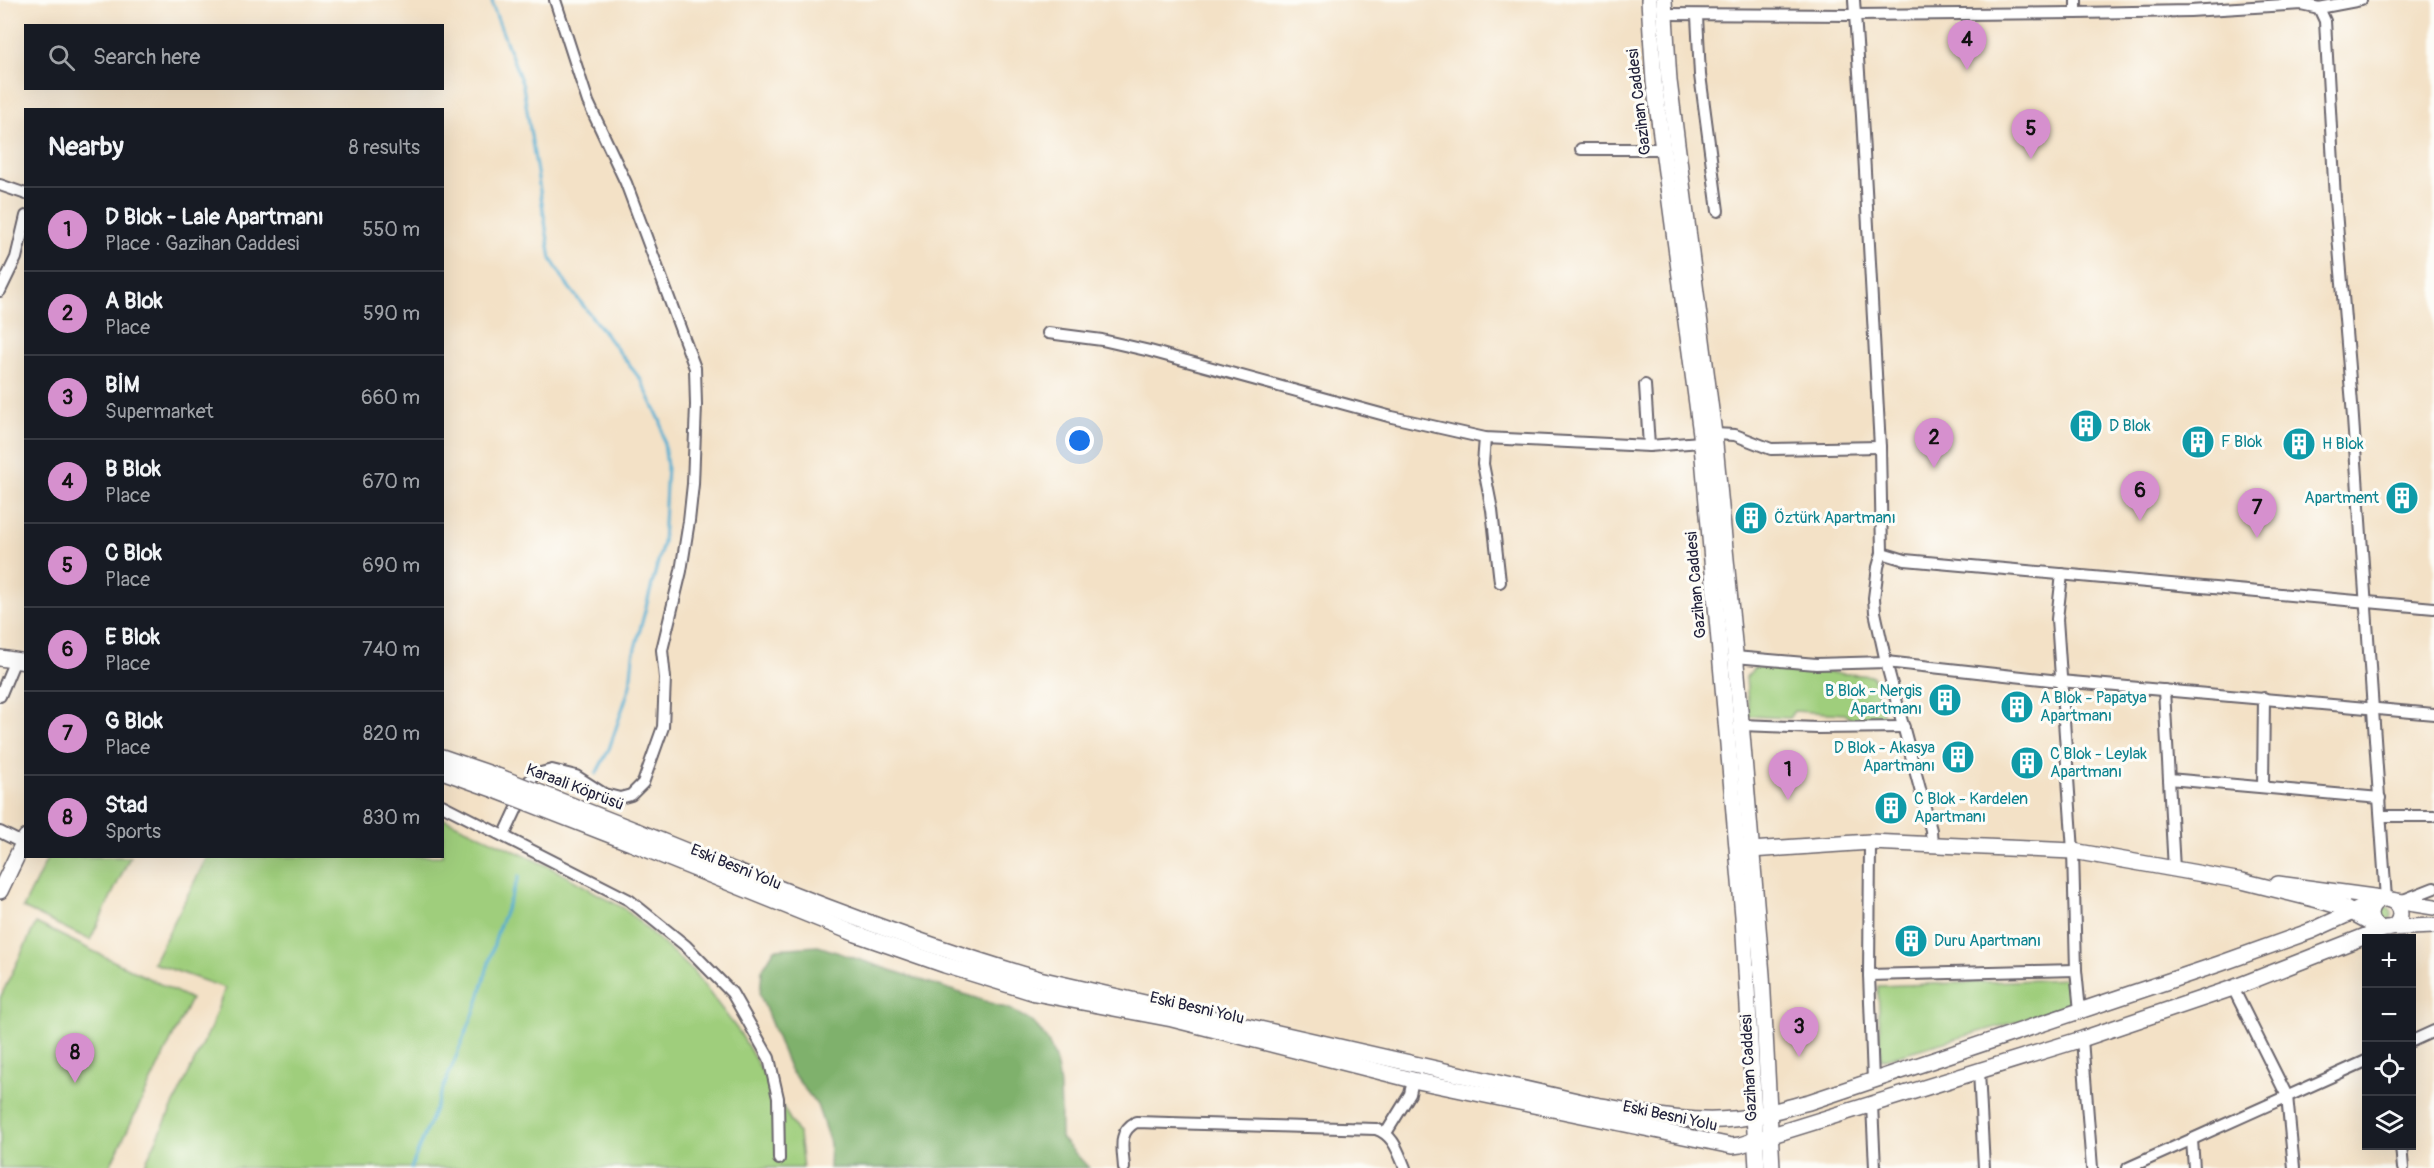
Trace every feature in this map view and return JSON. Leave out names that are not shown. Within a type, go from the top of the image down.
[{"type":"main road","name":"Gazihan Caddesi","points":[[1649,0],[1652,61],[1663,149],[1708,438],[1743,916],[1763,1139],[1762,1168]]},
{"type":"main road","name":"Gazihan Caddesi","points":[[1664,7],[1708,438],[1735,657],[1741,725],[1762,975],[1761,1114]]},
{"type":"main road","points":[[0,648],[16,658]]},
{"type":"main road","points":[[444,758],[497,784]]},
{"type":"main road","points":[[444,771],[497,784]]},
{"type":"main road","name":"Karaali Köprüsü","points":[[497,784],[634,837]]},
{"type":"main road","name":"Eski Besni Yolu","points":[[634,837],[939,949],[1039,980],[1596,1105],[1686,1118],[1725,1120],[1809,1102],[2290,938],[2351,912],[2388,900]]},
{"type":"main road","name":"Eski Besni Yolu","points":[[634,837],[856,934],[1035,993],[1172,1019],[1413,1080],[1716,1144],[1740,1145],[1763,1139],[2082,1039],[2233,988],[2383,931]]},
{"type":"main road","points":[[0,891],[24,840]]},
{"type":"main road","points":[[1751,850],[1870,842],[2073,851],[2242,882],[2318,900],[2351,912],[2383,931],[2434,926]]},
{"type":"main road","points":[[2242,882],[2293,884],[2434,907]]},
{"type":"main road","points":[[2383,931],[2394,925],[2400,914],[2397,905],[2388,900]]},
{"type":"main road","points":[[2383,931],[2371,918],[2370,912],[2388,900]]},
{"type":"main road","points":[[2080,1011],[2082,1039]]},
{"type":"main road","points":[[1716,1144],[1742,1155],[1762,1168]]},
{"type":"street","points":[[504,836],[530,780],[537,774],[552,770],[576,776],[604,795],[620,798],[631,795],[643,783],[663,727],[665,678],[662,650],[681,571],[693,484],[695,368],[626,183],[588,102],[555,0]]},
{"type":"street","points":[[1854,0],[1880,447],[1882,553],[1878,567],[1875,605],[1886,662],[1931,830],[1932,845]]},
{"type":"street","points":[[2076,0],[2076,13]]},
{"type":"street","points":[[1664,7],[1697,16],[2076,13],[2190,11],[2361,0]]},
{"type":"street","points":[[2323,4],[2335,199],[2388,900],[2434,888]]},
{"type":"street","points":[[1697,16],[1700,75],[1718,211]]},
{"type":"street","points":[[1581,149],[1663,149]]},
{"type":"street","points":[[0,185],[24,193]]},
{"type":"street","points":[[0,291],[21,259],[23,229]]},
{"type":"street","points":[[1048,333],[1102,340],[1150,351],[1392,417],[1485,438],[1649,446],[1735,435],[1771,449],[1880,447]]},
{"type":"street","points":[[1645,385],[1649,446]]},
{"type":"street","points":[[1485,438],[1483,465],[1492,510],[1500,582]]},
{"type":"street","points":[[1882,553],[1905,560],[2434,608]]},
{"type":"street","points":[[2062,574],[2057,619],[2073,851],[2076,970],[2080,1011]]},
{"type":"street","points":[[1735,657],[1816,664],[1886,662],[2060,681],[2434,714]]},
{"type":"street","points":[[0,696],[16,658]]},
{"type":"street","points":[[2164,690],[2174,869]]},
{"type":"street","points":[[2262,787],[2264,698]]},
{"type":"street","points":[[1741,725],[1817,728],[1904,727]]},
{"type":"street","points":[[2169,779],[2380,798]]},
{"type":"street","points":[[444,806],[629,900],[686,946],[732,993],[769,1058],[778,1098],[779,1159]]},
{"type":"street","points":[[2381,816],[2434,816]]},
{"type":"street","points":[[0,832],[24,840]]},
{"type":"street","points":[[1870,842],[1869,975],[1873,1080]]},
{"type":"street","points":[[1869,975],[2076,970]]},
{"type":"street","points":[[2233,988],[2287,1096],[2294,1168]]},
{"type":"street","points":[[2416,1039],[2434,1031]]},
{"type":"street","points":[[2082,1039],[2092,1168]]},
{"type":"street","points":[[2128,1168],[2362,1063]]},
{"type":"street","points":[[1979,1071],[1984,1168]]},
{"type":"street","points":[[1386,1133],[1410,1094],[1413,1080]]},
{"type":"street","points":[[1872,1105],[1875,1168]]},
{"type":"street","points":[[1125,1168],[1122,1140],[1124,1132],[1136,1122],[1376,1129],[1386,1133],[1393,1141],[1405,1168]]},
{"type":"street","points":[[2192,1140],[2194,1168]]},
{"type":"street","points":[[2401,1150],[2403,1168]]},
{"type":"green space","points":[[1755,667],[1873,676],[1885,722],[1853,721],[1845,714],[1794,711],[1789,718],[1749,716],[1746,677]]},
{"type":"green space","points":[[444,818],[552,868],[625,909],[693,971],[740,1033],[799,1135],[803,1168],[143,1168],[211,1027],[225,988],[153,963],[206,858],[444,858]]},
{"type":"green space","points":[[48,858],[130,858],[90,940],[23,908]]},
{"type":"green space","points":[[2382,907],[2388,907],[2392,914],[2388,921],[2382,921],[2378,917],[2378,911]]},
{"type":"green space","points":[[36,923],[191,999],[109,1168],[0,1168],[0,998]]},
{"type":"green space","points":[[818,946],[1012,1010],[1034,1023],[1047,1041],[1057,1067],[1061,1138],[1089,1168],[829,1168],[830,1143],[817,1105],[790,1070],[760,995],[762,970],[775,949]]},
{"type":"green space","points":[[2067,979],[2071,1006],[1881,1060],[1878,986]]},
{"type":"waterway","points":[[492,0],[523,86],[551,259],[568,286],[641,380],[661,422],[667,466],[663,543],[633,656],[630,686],[609,749],[596,774]]},
{"type":"waterway","points":[[411,1168],[477,1005],[498,930],[519,876]]},
{"type":"place","name":"B Blok","points":[[1967,70]]},
{"type":"place","name":"C Blok","points":[[2031,159]]},
{"type":"place","name":"D Blok","points":[[2086,426]]},
{"type":"place","name":"F Blok","points":[[2198,442]]},
{"type":"place","name":"H Blok","points":[[2299,444]]},
{"type":"place","name":"A Blok","points":[[1934,468]]},
{"type":"place","name":"Apartment","points":[[2402,498]]},
{"type":"place","name":"Öztürk Apartmanı","points":[[1751,518]]},
{"type":"place","name":"E Blok","points":[[2140,521]]},
{"type":"place","name":"G Blok","points":[[2257,538]]},
{"type":"place","name":"B Blok - Nergis Apartmanı","points":[[1945,700]]},
{"type":"place","name":"A Blok - Papatya Apartmanı","points":[[2017,707]]},
{"type":"place","name":"D Blok - Akasya Apartmanı","points":[[1958,757]]},
{"type":"place","name":"C Blok - Leylak Apartmanı","points":[[2027,763]]},
{"type":"place","name":"D Blok - Lale Apartmanı","points":[[1788,800]]},
{"type":"place","name":"C Blok - Kardelen Apartmanı","points":[[1891,808]]},
{"type":"place","name":"Duru Apartmanı","points":[[1911,941]]},
{"type":"place","name":"BİM","points":[[1799,1057]]},
{"type":"place","name":"Stad","points":[[75,1083]]}]
